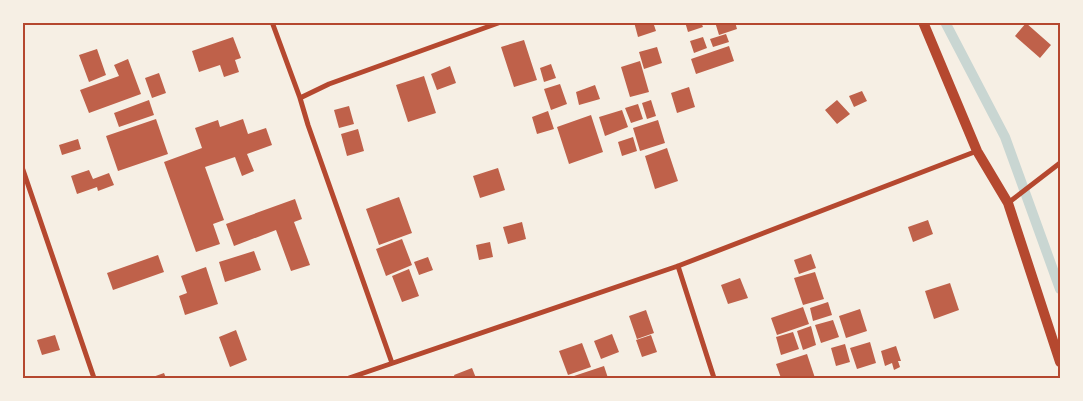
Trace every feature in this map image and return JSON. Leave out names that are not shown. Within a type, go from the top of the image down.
[{"type":"main road","points":[[923,22],[977,151],[1008,203],[1060,362]]},
{"type":"street","points":[[272,22],[392,363]]},
{"type":"street","points":[[300,98],[330,84],[501,22]]},
{"type":"street","points":[[349,378],[678,266],[977,151]]},
{"type":"street","points":[[1008,203],[1060,163]]},
{"type":"street","points":[[22,166],[94,378]]},
{"type":"street","points":[[678,266],[714,378]]},
{"type":"building","points":[[634,22],[653,22],[656,31],[638,37]]},
{"type":"building","points":[[685,22],[701,22],[703,27],[688,32]]},
{"type":"building","points":[[715,22],[735,22],[737,29],[719,35]]},
{"type":"building","points":[[1026,23],[1051,45],[1040,58],[1015,36]]},
{"type":"building","points":[[726,34],[729,42],[713,47],[710,39]]},
{"type":"building","points":[[233,37],[241,58],[235,60],[239,72],[224,77],[220,65],[199,72],[192,51]]},
{"type":"building","points":[[703,37],[707,48],[694,53],[690,41]]},
{"type":"building","points":[[524,40],[537,80],[514,87],[501,47]]},
{"type":"building","points":[[729,46],[734,61],[696,74],[691,59]]},
{"type":"building","points":[[657,47],[662,63],[644,69],[639,52]]},
{"type":"building","points":[[97,49],[106,75],[89,82],[79,55]]},
{"type":"building","points":[[128,59],[141,94],[89,113],[80,90],[119,76],[114,65]]},
{"type":"building","points":[[640,61],[649,92],[630,97],[621,67]]},
{"type":"building","points":[[551,64],[556,78],[544,82],[540,68]]},
{"type":"building","points":[[450,66],[456,83],[437,90],[431,74]]},
{"type":"building","points":[[159,73],[166,93],[152,98],[145,78]]},
{"type":"building","points":[[424,76],[436,113],[408,122],[396,85]]},
{"type":"building","points":[[560,84],[567,104],[551,110],[544,89]]},
{"type":"building","points":[[595,85],[600,99],[579,105],[576,92]]},
{"type":"building","points":[[689,87],[695,107],[677,113],[671,93]]},
{"type":"building","points":[[862,91],[867,101],[854,107],[849,96]]},
{"type":"building","points":[[149,100],[154,115],[119,127],[114,113]]},
{"type":"building","points":[[651,100],[656,116],[647,119],[642,103]]},
{"type":"building","points":[[837,100],[850,114],[837,124],[825,110]]},
{"type":"building","points":[[638,104],[643,119],[631,123],[625,108]]},
{"type":"building","points":[[349,106],[354,124],[339,128],[334,110]]},
{"type":"building","points":[[622,110],[628,127],[605,136],[599,117]]},
{"type":"building","points":[[548,111],[554,129],[537,134],[532,117]]},
{"type":"building","points":[[591,115],[603,152],[569,164],[557,127]]},
{"type":"building","points":[[156,119],[168,154],[118,171],[106,136]]},
{"type":"building","points":[[243,119],[248,134],[266,128],[272,145],[247,154],[254,171],[242,176],[235,157],[205,167],[224,220],[213,224],[220,244],[196,252],[164,162],[202,148],[195,128],[218,120],[220,127]]},
{"type":"building","points":[[658,120],[665,143],[640,151],[633,128]]},
{"type":"building","points":[[358,129],[364,151],[347,156],[341,134]]},
{"type":"building","points":[[633,137],[637,151],[622,156],[618,142]]},
{"type":"building","points":[[78,139],[81,149],[62,155],[59,145]]},
{"type":"building","points":[[667,148],[678,181],[655,189],[645,156]]},
{"type":"building","points":[[498,168],[505,190],[480,198],[473,176]]},
{"type":"building","points":[[89,170],[93,179],[109,173],[114,185],[98,191],[97,187],[77,194],[71,176]]},
{"type":"building","points":[[399,197],[412,233],[379,245],[366,209]]},
{"type":"building","points":[[295,199],[302,219],[294,222],[310,265],[291,271],[276,230],[234,246],[226,224]]},
{"type":"building","points":[[928,220],[933,234],[913,242],[908,227]]},
{"type":"building","points":[[522,222],[526,239],[508,244],[503,227]]},
{"type":"building","points":[[402,239],[412,265],[386,276],[376,249]]},
{"type":"building","points":[[490,242],[493,257],[479,260],[476,245]]},
{"type":"building","points":[[254,251],[261,270],[225,282],[219,262]]},
{"type":"building","points":[[811,254],[816,268],[799,274],[794,260]]},
{"type":"building","points":[[158,255],[164,272],[113,290],[107,273]]},
{"type":"building","points":[[428,257],[433,270],[419,275],[414,262]]},
{"type":"building","points":[[206,267],[218,304],[185,315],[179,296],[187,293],[181,276]]},
{"type":"building","points":[[409,269],[419,296],[402,302],[392,276]]},
{"type":"building","points":[[815,272],[824,299],[803,305],[794,278]]},
{"type":"building","points":[[740,278],[748,298],[728,304],[721,285]]},
{"type":"building","points":[[950,283],[959,310],[934,319],[925,291]]},
{"type":"building","points":[[828,302],[832,315],[813,321],[810,308]]},
{"type":"building","points":[[803,307],[809,324],[777,335],[771,318]]},
{"type":"building","points":[[860,309],[867,331],[846,338],[839,316]]},
{"type":"building","points":[[646,310],[654,333],[637,339],[629,316]]},
{"type":"building","points":[[833,320],[839,337],[821,343],[815,325]]},
{"type":"building","points":[[811,326],[816,345],[803,350],[797,331]]},
{"type":"building","points":[[236,330],[247,360],[230,367],[219,337]]},
{"type":"building","points":[[793,332],[799,349],[781,355],[776,337]]},
{"type":"building","points":[[612,334],[619,352],[601,359],[594,341]]},
{"type":"building","points":[[55,335],[60,350],[42,355],[37,340]]},
{"type":"building","points":[[651,335],[657,352],[642,357],[636,340]]},
{"type":"building","points":[[870,342],[876,363],[857,369],[850,348]]},
{"type":"building","points":[[582,343],[591,367],[568,375],[559,351]]},
{"type":"building","points":[[845,344],[850,362],[836,366],[831,348]]},
{"type":"building","points":[[896,346],[901,361],[898,361],[900,367],[894,370],[892,363],[885,366],[881,351]]},
{"type":"building","points":[[807,354],[815,378],[781,378],[776,364]]},
{"type":"building","points":[[604,366],[608,378],[568,378]]},
{"type":"building","points":[[472,368],[476,378],[455,378],[454,375]]},
{"type":"building","points":[[164,373],[166,378],[150,378]]},
{"type":"waterway","points":[[945,22],[1005,137],[1060,289]]}]
